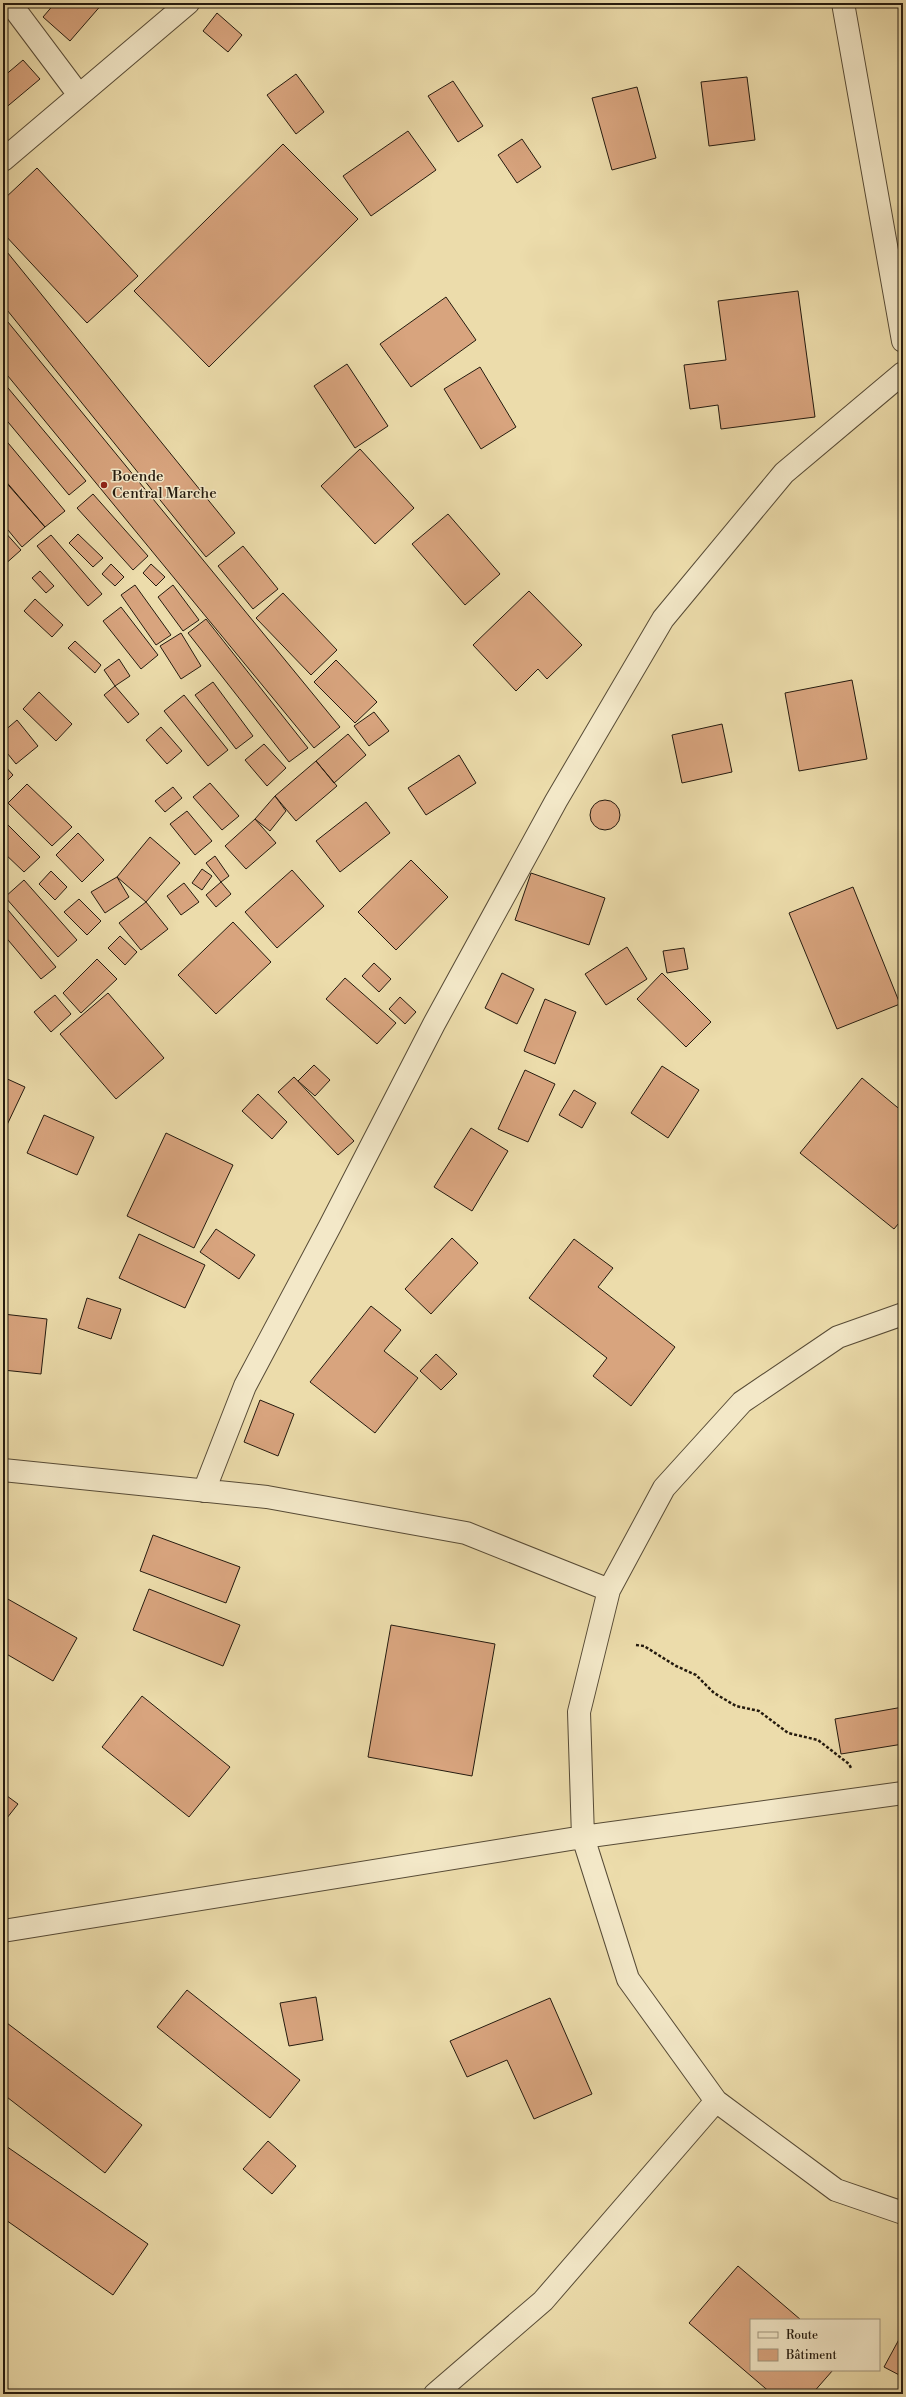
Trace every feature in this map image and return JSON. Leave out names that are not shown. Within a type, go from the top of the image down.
[{"type":"street","points":[[10,3],[79,95]]},
{"type":"street","points":[[3,160],[188,3]]},
{"type":"street","points":[[843,3],[903,341]]},
{"type":"street","points":[[204,1491],[245,1386],[330,1226],[434,1024],[556,801],[663,619],[784,473],[903,373]]},
{"type":"street","points":[[903,1314],[838,1337],[742,1402],[664,1488],[609,1590],[580,1712],[583,1837],[628,1979],[716,2101],[836,2190],[903,2213]]},
{"type":"street","points":[[3,1470],[267,1497],[466,1533],[609,1590]]},
{"type":"street","points":[[3,1931],[583,1837],[903,1794]]},
{"type":"street","points":[[435,2394],[544,2301],[716,2101]]},
{"type":"path","points":[[636,1645],[644,1646],[652,1652],[696,1675],[714,1692],[736,1706],[759,1711],[788,1733],[818,1740],[849,1764],[866,1798]]},
{"type":"building","points":[[55,3],[103,3],[70,41],[43,17]]},
{"type":"building","points":[[217,13],[242,35],[228,52],[203,31]]},
{"type":"building","points":[[23,60],[40,79],[3,110],[3,77]]},
{"type":"building","points":[[296,74],[324,112],[296,134],[267,95]]},
{"type":"building","points":[[747,77],[755,140],[709,146],[701,82]]},
{"type":"building","points":[[453,81],[483,126],[458,142],[428,96]]},
{"type":"building","points":[[637,87],[656,158],[612,170],[592,98]]},
{"type":"building","points":[[408,131],[436,170],[371,216],[343,176]]},
{"type":"building","points":[[522,139],[541,167],[517,183],[498,155]]},
{"type":"building","points":[[283,144],[358,219],[209,367],[134,291]]},
{"type":"building","points":[[37,168],[138,276],[87,323],[3,233],[3,200]]},
{"type":"building","points":[[3,247],[235,533],[206,557],[3,305]]},
{"type":"building","points":[[798,291],[815,417],[721,429],[718,405],[690,409],[684,365],[726,360],[718,301]]},
{"type":"building","points":[[446,297],[476,340],[411,387],[380,344]]},
{"type":"building","points":[[3,316],[340,727],[314,748],[3,370]]},
{"type":"building","points":[[347,364],[388,426],[355,448],[314,386]]},
{"type":"building","points":[[480,367],[516,427],[481,449],[444,389]]},
{"type":"building","points":[[3,382],[86,481],[69,495],[3,416]]},
{"type":"building","points":[[3,437],[65,511],[45,527],[3,478]]},
{"type":"building","points":[[360,449],[414,508],[375,544],[321,486]]},
{"type":"building","points":[[3,479],[45,527],[22,547],[3,524]]},
{"type":"building","points":[[93,494],[148,556],[133,570],[77,508]]},
{"type":"building","points":[[448,514],[500,574],[465,605],[412,544]]},
{"type":"building","points":[[3,530],[21,550],[3,566]]},
{"type":"building","points":[[78,534],[103,558],[93,567],[69,543]]},
{"type":"building","points":[[51,535],[102,594],[88,606],[37,546]]},
{"type":"building","points":[[243,546],[278,589],[253,609],[218,566]]},
{"type":"building","points":[[111,564],[124,577],[115,586],[102,574]]},
{"type":"building","points":[[151,564],[165,577],[156,586],[143,573]]},
{"type":"building","points":[[40,571],[54,586],[46,593],[32,578]]},
{"type":"building","points":[[135,585],[171,635],[156,645],[121,595]]},
{"type":"building","points":[[173,585],[199,620],[183,631],[158,597]]},
{"type":"building","points":[[529,591],[582,645],[547,679],[538,669],[516,691],[473,645]]},
{"type":"building","points":[[283,593],[337,650],[311,675],[256,618]]},
{"type":"building","points":[[35,599],[63,625],[52,637],[24,611]]},
{"type":"building","points":[[121,607],[158,655],[141,669],[103,621]]},
{"type":"building","points":[[206,619],[308,748],[289,762],[188,633]]},
{"type":"building","points":[[181,633],[201,666],[181,679],[160,646]]},
{"type":"building","points":[[75,641],[101,665],[95,673],[68,648]]},
{"type":"building","points":[[119,659],[130,676],[115,686],[104,670]]},
{"type":"building","points":[[336,660],[377,702],[355,723],[314,682]]},
{"type":"building","points":[[852,680],[867,759],[799,771],[785,693]]},
{"type":"building","points":[[213,682],[253,736],[236,749],[195,695]]},
{"type":"building","points":[[115,686],[139,714],[128,723],[104,695]]},
{"type":"building","points":[[39,692],[72,724],[56,741],[23,709]]},
{"type":"building","points":[[184,695],[228,750],[208,766],[164,711]]},
{"type":"building","points":[[374,712],[389,731],[369,746],[354,726]]},
{"type":"building","points":[[17,720],[38,746],[16,764],[3,748],[3,732]]},
{"type":"building","points":[[722,724],[732,772],[682,783],[672,735]]},
{"type":"building","points":[[161,727],[182,751],[167,764],[146,740]]},
{"type":"building","points":[[348,734],[366,755],[334,783],[316,761]]},
{"type":"building","points":[[264,744],[286,768],[267,786],[245,760]]},
{"type":"building","points":[[459,755],[476,783],[426,815],[408,788]]},
{"type":"building","points":[[316,761],[337,786],[296,821],[275,796]]},
{"type":"building","points":[[3,764],[13,775],[3,785]]},
{"type":"building","points":[[210,783],[239,816],[222,830],[193,797]]},
{"type":"building","points":[[27,784],[72,827],[52,846],[8,803]]},
{"type":"building","points":[[173,787],[182,798],[165,812],[155,801]]},
{"type":"building","points":[[275,796],[286,811],[270,831],[255,819]]},
{"type":"building","points":[[605,800],[615,805],[620,815],[615,825],[605,830],[595,825],[590,815],[595,805]]},
{"type":"building","points":[[366,802],[390,833],[340,872],[316,841]]},
{"type":"building","points":[[187,811],[212,841],[195,855],[170,824]]},
{"type":"building","points":[[255,819],[276,843],[246,869],[225,846]]},
{"type":"building","points":[[3,820],[40,857],[24,872],[3,852]]},
{"type":"building","points":[[78,833],[104,860],[82,882],[56,855]]},
{"type":"building","points":[[150,837],[180,863],[146,902],[117,877]]},
{"type":"building","points":[[215,856],[229,876],[221,882],[206,863]]},
{"type":"building","points":[[411,860],[448,897],[396,950],[358,912]]},
{"type":"building","points":[[202,869],[212,876],[202,890],[192,883]]},
{"type":"building","points":[[292,870],[324,906],[277,948],[245,912]]},
{"type":"building","points":[[51,871],[67,887],[55,900],[39,884]]},
{"type":"building","points":[[531,873],[605,898],[589,945],[515,920]]},
{"type":"building","points":[[117,877],[129,897],[105,913],[91,892]]},
{"type":"building","points":[[24,880],[77,940],[58,957],[5,897]]},
{"type":"building","points":[[221,882],[231,894],[216,907],[206,895]]},
{"type":"building","points":[[184,883],[199,902],[181,915],[167,896]]},
{"type":"building","points":[[853,887],[900,1004],[837,1029],[789,913]]},
{"type":"building","points":[[79,899],[101,921],[87,935],[64,912]]},
{"type":"building","points":[[146,902],[168,929],[141,950],[119,923]]},
{"type":"building","points":[[8,910],[56,967],[41,979],[3,934],[3,915]]},
{"type":"building","points":[[233,922],[271,962],[216,1014],[178,975]]},
{"type":"building","points":[[120,936],[137,952],[125,965],[108,948]]},
{"type":"building","points":[[627,947],[647,979],[606,1005],[585,974]]},
{"type":"building","points":[[684,948],[688,969],[667,973],[663,951]]},
{"type":"building","points":[[97,959],[117,979],[81,1013],[63,993]]},
{"type":"building","points":[[374,963],[391,979],[379,992],[362,976]]},
{"type":"building","points":[[502,973],[534,989],[517,1024],[485,1008]]},
{"type":"building","points":[[662,973],[711,1022],[686,1047],[637,999]]},
{"type":"building","points":[[345,978],[396,1023],[377,1044],[326,999]]},
{"type":"building","points":[[108,993],[164,1058],[116,1099],[60,1034]]},
{"type":"building","points":[[55,995],[71,1014],[51,1032],[34,1012]]},
{"type":"building","points":[[400,997],[416,1012],[405,1024],[389,1009]]},
{"type":"building","points":[[545,999],[576,1012],[555,1064],[524,1051]]},
{"type":"building","points":[[314,1065],[330,1080],[315,1096],[298,1081]]},
{"type":"building","points":[[662,1066],[699,1090],[668,1138],[631,1113]]},
{"type":"building","points":[[525,1070],[555,1084],[528,1142],[498,1129]]},
{"type":"building","points":[[3,1077],[25,1087],[6,1127],[3,1126]]},
{"type":"building","points":[[294,1077],[354,1141],[338,1155],[278,1092]]},
{"type":"building","points":[[862,1078],[903,1112],[903,1218],[894,1229],[800,1153]]},
{"type":"building","points":[[574,1090],[596,1103],[582,1128],[559,1115]]},
{"type":"building","points":[[258,1094],[287,1122],[272,1139],[242,1111]]},
{"type":"building","points":[[44,1115],[94,1137],[77,1175],[27,1153]]},
{"type":"building","points":[[471,1128],[508,1151],[472,1211],[434,1187]]},
{"type":"building","points":[[166,1133],[233,1165],[194,1248],[127,1216]]},
{"type":"building","points":[[216,1229],[255,1255],[239,1279],[200,1252]]},
{"type":"building","points":[[139,1234],[205,1265],[185,1308],[119,1278]]},
{"type":"building","points":[[452,1238],[478,1263],[431,1314],[405,1289]]},
{"type":"building","points":[[574,1239],[613,1268],[598,1287],[675,1347],[631,1406],[593,1376],[607,1358],[529,1298]]},
{"type":"building","points":[[87,1298],[121,1309],[111,1339],[78,1328]]},
{"type":"building","points":[[371,1306],[401,1330],[384,1351],[418,1378],[375,1433],[310,1382]]},
{"type":"building","points":[[3,1314],[47,1319],[41,1374],[3,1370]]},
{"type":"building","points":[[436,1354],[457,1374],[441,1390],[420,1371]]},
{"type":"building","points":[[260,1400],[294,1414],[278,1456],[244,1442]]},
{"type":"building","points":[[153,1535],[240,1567],[226,1603],[140,1571]]},
{"type":"building","points":[[149,1589],[240,1625],[223,1666],[133,1630]]},
{"type":"building","points":[[6,1598],[77,1638],[53,1681],[3,1652],[3,1603]]},
{"type":"building","points":[[391,1625],[495,1644],[472,1776],[368,1757]]},
{"type":"building","points":[[142,1696],[230,1767],[189,1817],[102,1747]]},
{"type":"building","points":[[903,1707],[903,1744],[841,1754],[835,1719]]},
{"type":"building","points":[[3,1793],[18,1804],[3,1823]]},
{"type":"building","points":[[187,1990],[300,2080],[270,2118],[157,2027]]},
{"type":"building","points":[[316,1997],[323,2040],[289,2046],[280,2003]]},
{"type":"building","points":[[550,1998],[592,2094],[534,2119],[507,2060],[467,2077],[450,2041]]},
{"type":"building","points":[[3,2020],[142,2125],[105,2173],[3,2094]]},
{"type":"building","points":[[268,2141],[296,2166],[272,2194],[243,2169]]},
{"type":"building","points":[[3,2144],[148,2244],[113,2295],[3,2218]]},
{"type":"building","points":[[738,2266],[800,2319],[750,2319],[750,2371],[832,2371],[812,2394],[772,2394],[689,2323]]},
{"type":"building","points":[[903,2332],[903,2377],[884,2367]]},
{"type":"place","name":"Boende Central Marche","points":[[104,485]]}]
